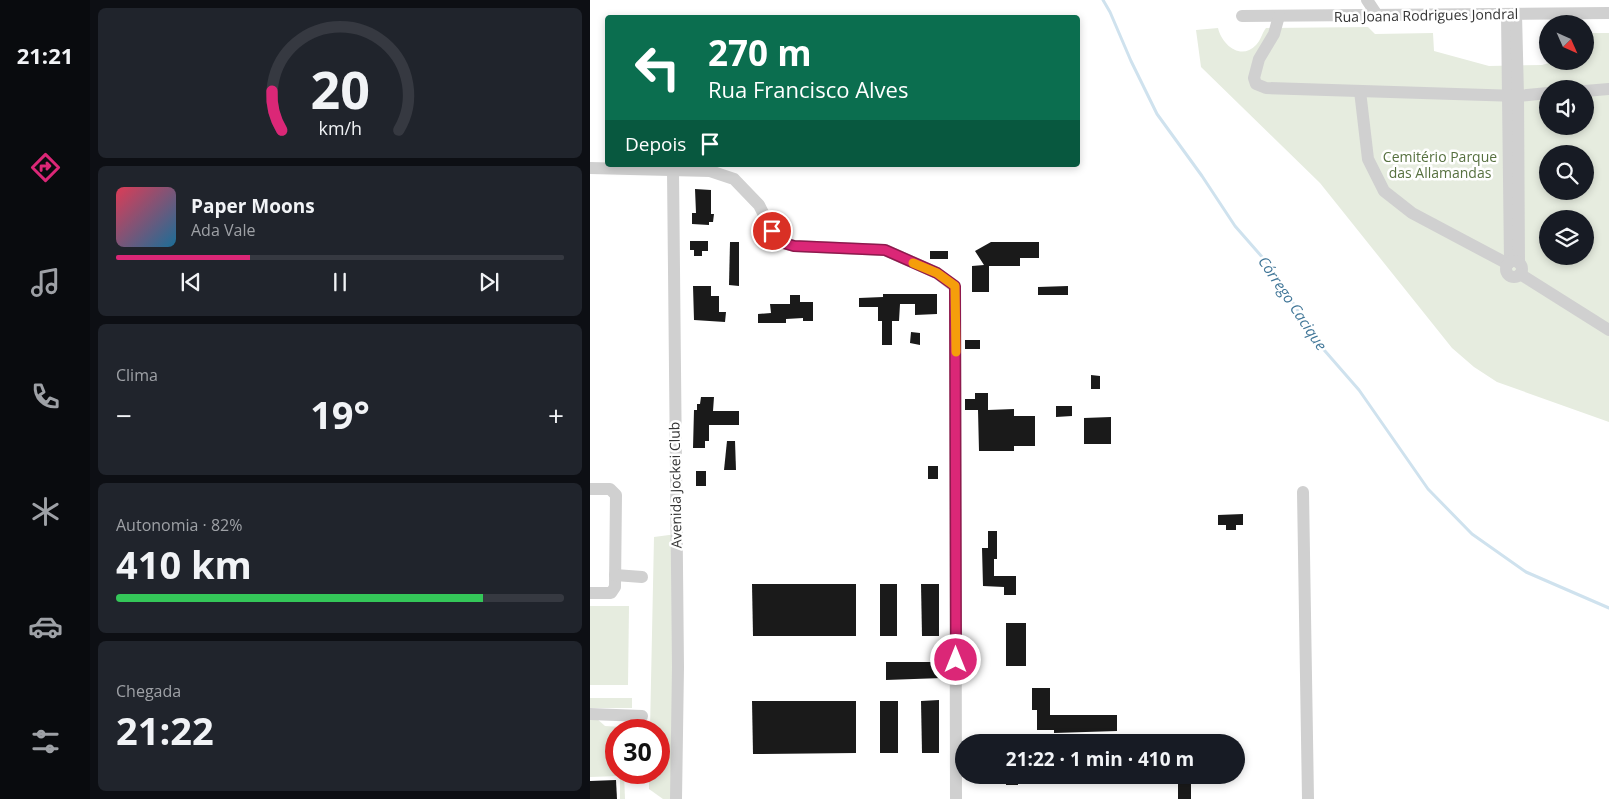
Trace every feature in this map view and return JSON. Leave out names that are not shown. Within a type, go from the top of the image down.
[{"type":"street","points":[[1367,0],[1377,15]]},
{"type":"street","name":"Rua Joana Rodrigues Jondral","points":[[1242,16],[1609,13]]},
{"type":"street","points":[[1512,14],[1514,266]]},
{"type":"street","points":[[1279,16],[1274,34],[1259,59],[1254,78],[1256,84],[1266,88],[1513,95],[1539,94]]},
{"type":"street","points":[[1594,90],[1609,89]]},
{"type":"street","points":[[1360,90],[1368,159],[1384,191],[1412,214],[1514,266],[1609,330]]},
{"type":"street","points":[[590,168],[710,171],[734,180],[759,205],[772,231],[780,242],[794,246],[885,250],[937,273],[955,286],[956,799]]},
{"type":"street","name":"Avenida Jockei Club","points":[[673,171],[678,667],[676,799]]},
{"type":"street","points":[[590,489],[610,489],[616,495],[615,587],[611,593],[590,593]]},
{"type":"street","points":[[1303,492],[1308,799]]},
{"type":"street","points":[[616,575],[642,577]]},
{"type":"street","points":[[590,714],[642,716]]},
{"type":"green space","name":"Cemitério Parque das Allamandas","points":[[1368,27],[1375,34],[1433,33],[1434,51],[1489,66],[1539,65],[1539,70],[1594,70],[1594,33],[1609,33],[1609,422],[1497,382],[1474,367],[1452,348],[1320,183],[1201,67],[1196,30],[1218,28],[1228,45],[1238,51],[1250,50],[1259,41],[1266,28]]},
{"type":"green space","points":[[674,535],[672,799],[663,799],[649,789],[649,784],[670,784],[670,719],[650,719],[654,537]]},
{"type":"green space","points":[[590,606],[629,606],[628,685],[590,685]]},
{"type":"green space","points":[[590,698],[632,698],[632,708],[590,708]]},
{"type":"green space","points":[[596,718],[605,726],[605,776],[590,777],[590,719]]},
{"type":"green space","points":[[620,784],[624,784],[625,799],[620,799]]},
{"type":"building","points":[[695,189],[711,190],[711,214],[714,214],[713,222],[709,222],[709,225],[692,224],[692,213],[696,213]]},
{"type":"building","points":[[690,241],[708,241],[708,251],[702,251],[702,256],[694,256],[694,250],[690,250]]},
{"type":"building","points":[[730,242],[739,242],[739,286],[729,285]]},
{"type":"building","points":[[991,242],[1039,242],[1039,258],[1020,258],[1020,266],[989,266],[989,292],[972,292],[972,266],[984,265],[975,251]]},
{"type":"building","points":[[930,251],[948,251],[948,259],[930,259]]},
{"type":"building","points":[[693,286],[711,286],[711,296],[719,296],[719,312],[726,312],[725,322],[694,320]]},
{"type":"building","points":[[1068,286],[1068,295],[1038,295],[1038,287]]},
{"type":"building","points":[[883,294],[937,294],[937,314],[915,315],[915,304],[900,304],[899,321],[892,321],[892,345],[882,345],[882,321],[878,321],[878,307],[859,307],[859,298],[883,297]]},
{"type":"building","points":[[790,295],[800,295],[800,302],[813,302],[813,321],[803,321],[803,318],[786,319],[786,323],[758,323],[758,314],[771,313],[770,304],[790,304]]},
{"type":"building","points":[[911,332],[920,333],[920,345],[910,343]]},
{"type":"building","points":[[965,340],[980,340],[980,349],[965,349]]},
{"type":"building","points":[[1091,375],[1100,376],[1100,389],[1091,389]]},
{"type":"building","points":[[975,393],[988,393],[988,410],[1014,409],[1014,416],[1035,416],[1035,446],[1014,446],[1014,451],[979,451],[978,410],[965,410],[965,399],[975,399]]},
{"type":"building","points":[[701,397],[714,397],[713,411],[739,411],[739,425],[709,425],[709,441],[705,441],[705,448],[693,448],[694,410],[697,410],[697,404],[700,404]]},
{"type":"building","points":[[1056,406],[1072,406],[1072,416],[1056,417]]},
{"type":"building","points":[[1111,417],[1111,444],[1084,444],[1084,418]]},
{"type":"building","points":[[727,441],[735,441],[736,470],[724,470]]},
{"type":"building","points":[[928,466],[938,466],[938,479],[928,479]]},
{"type":"building","points":[[696,471],[706,471],[706,486],[696,486]]},
{"type":"building","points":[[1243,514],[1243,525],[1236,525],[1236,530],[1226,530],[1226,525],[1218,525],[1218,515]]},
{"type":"building","points":[[988,531],[997,531],[997,559],[994,559],[994,576],[1016,576],[1016,595],[1004,595],[1004,587],[983,586],[982,548],[988,548]]},
{"type":"building","points":[[752,584],[856,584],[856,636],[753,636]]},
{"type":"building","points":[[880,584],[897,584],[897,636],[880,636]]},
{"type":"building","points":[[921,584],[939,584],[939,636],[922,636]]},
{"type":"building","points":[[1006,623],[1026,623],[1026,666],[1006,666]]},
{"type":"building","points":[[886,662],[940,662],[942,678],[886,680]]},
{"type":"building","points":[[1032,688],[1050,688],[1050,715],[1117,715],[1117,731],[1054,733],[1054,730],[1037,730],[1037,710],[1032,710]]},
{"type":"building","points":[[939,700],[939,753],[922,753],[921,701]]},
{"type":"building","points":[[752,701],[856,701],[856,753],[753,754]]},
{"type":"building","points":[[880,701],[898,701],[898,753],[880,753]]},
{"type":"building","points":[[605,780],[605,784],[616,784],[617,799],[590,799],[590,781]]},
{"type":"building","points":[[1178,784],[1191,784],[1191,799],[1178,799]]},
{"type":"waterway","name":"Córrego Cacique","points":[[1103,0],[1157,114],[1235,226],[1270,266],[1318,343],[1359,390],[1428,489],[1472,534],[1526,572],[1609,608]]},
{"type":"slow traffic","points":[[913,263],[937,273],[955,286],[956,352]]},
{"type":"route","points":[[772,231],[780,242],[794,246],[885,250],[937,273],[955,286],[956,660]]}]
